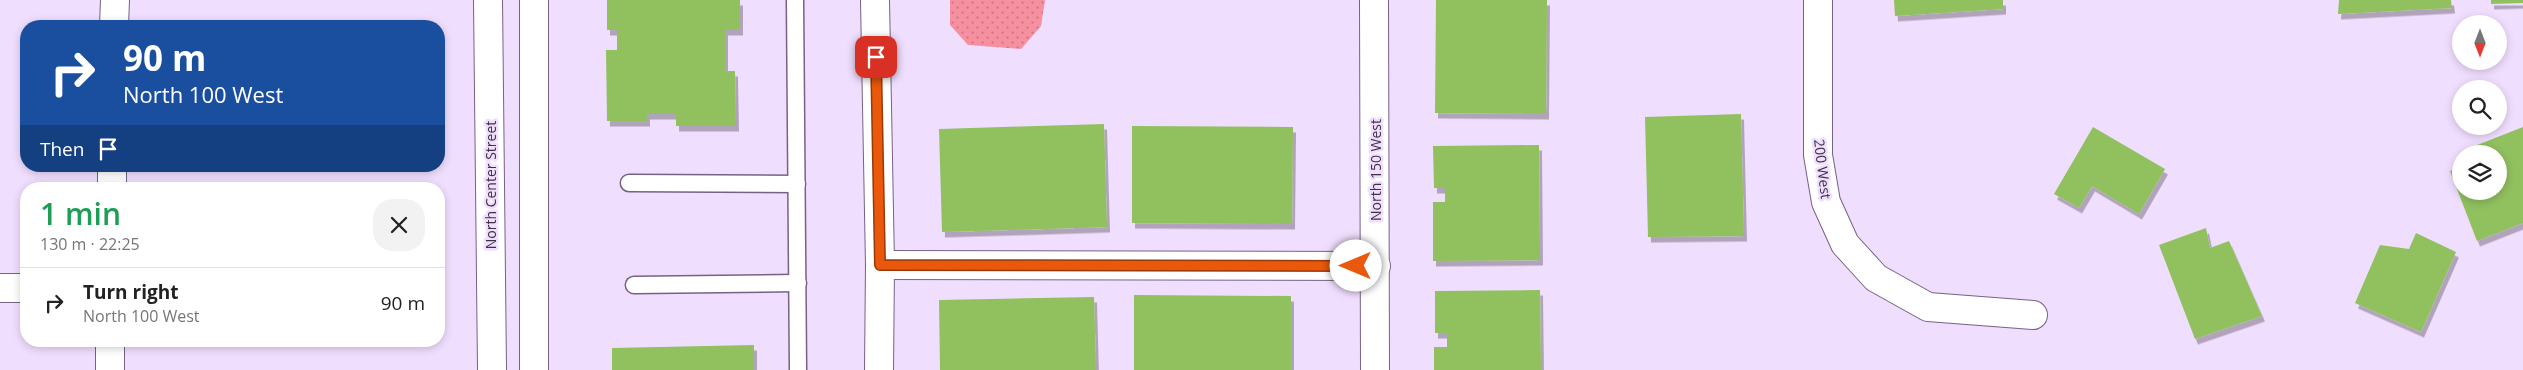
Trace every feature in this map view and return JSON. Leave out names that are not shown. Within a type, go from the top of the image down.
[{"type":"street","points":[[114,20],[115,0]]},
{"type":"street","name":"North Center Street","points":[[488,0],[492,370]]},
{"type":"street","points":[[534,0],[534,370]]},
{"type":"street","points":[[875,0],[880,265],[879,370]]},
{"type":"street","name":"North 150 West","points":[[1374,0],[1375,370]]},
{"type":"street","name":"200 West","points":[[1818,0],[1818,155],[1826,202],[1845,244],[1876,278],[1928,307],[2033,315]]},
{"type":"street","points":[[880,265],[1376,266]]},
{"type":"street","points":[[0,288],[20,288]]},
{"type":"street","points":[[110,347],[110,370]]},
{"type":"lane","points":[[795,0],[798,370]]},
{"type":"lane","points":[[629,183],[797,184]]},
{"type":"lane","points":[[634,286],[798,283]]},
{"type":"shaded area","points":[[950,0],[1045,0],[1041,26],[1021,49],[968,45],[950,25]]},
{"type":"building","points":[[607,0],[740,0],[740,30],[725,30],[725,71],[735,71],[736,126],[676,126],[676,114],[647,114],[647,121],[607,121],[606,50],[617,50],[617,30],[607,30]]},
{"type":"building","points":[[1436,0],[1547,0],[1546,114],[1435,113]]},
{"type":"building","points":[[1894,0],[2003,0],[2003,9],[1895,16]]},
{"type":"building","points":[[2339,0],[2451,0],[2452,8],[2338,14]]},
{"type":"building","points":[[2491,0],[2523,0],[2523,3],[2491,4]]},
{"type":"building","points":[[1741,114],[1744,236],[1648,237],[1645,117]]},
{"type":"building","points":[[1104,124],[1107,227],[942,232],[939,129]]},
{"type":"building","points":[[1132,126],[1293,127],[1292,224],[1132,223]]},
{"type":"building","points":[[2093,127],[2165,169],[2139,214],[2092,186],[2079,208],[2054,194]]},
{"type":"building","points":[[2523,127],[2523,223],[2477,241],[2461,200],[2507,200],[2507,145],[2477,145],[2507,135],[2507,133]]},
{"type":"building","points":[[1539,145],[1540,260],[1433,261],[1433,202],[1445,202],[1445,188],[1434,188],[1433,146]]},
{"type":"building","points":[[2206,228],[2210,248],[2229,241],[2262,316],[2195,339],[2159,245]]},
{"type":"building","points":[[2416,233],[2456,252],[2421,332],[2355,303],[2380,245],[2409,249]]},
{"type":"building","points":[[1540,290],[1541,370],[1434,370],[1434,347],[1447,347],[1447,333],[1435,333],[1435,291]]},
{"type":"building","points":[[1134,295],[1291,296],[1291,370],[1134,370]]},
{"type":"building","points":[[1094,297],[1096,370],[940,370],[939,300]]},
{"type":"building","points":[[754,345],[754,370],[612,370],[612,348]]},
{"type":"route","points":[[876,57],[880,265],[1356,266]]}]
